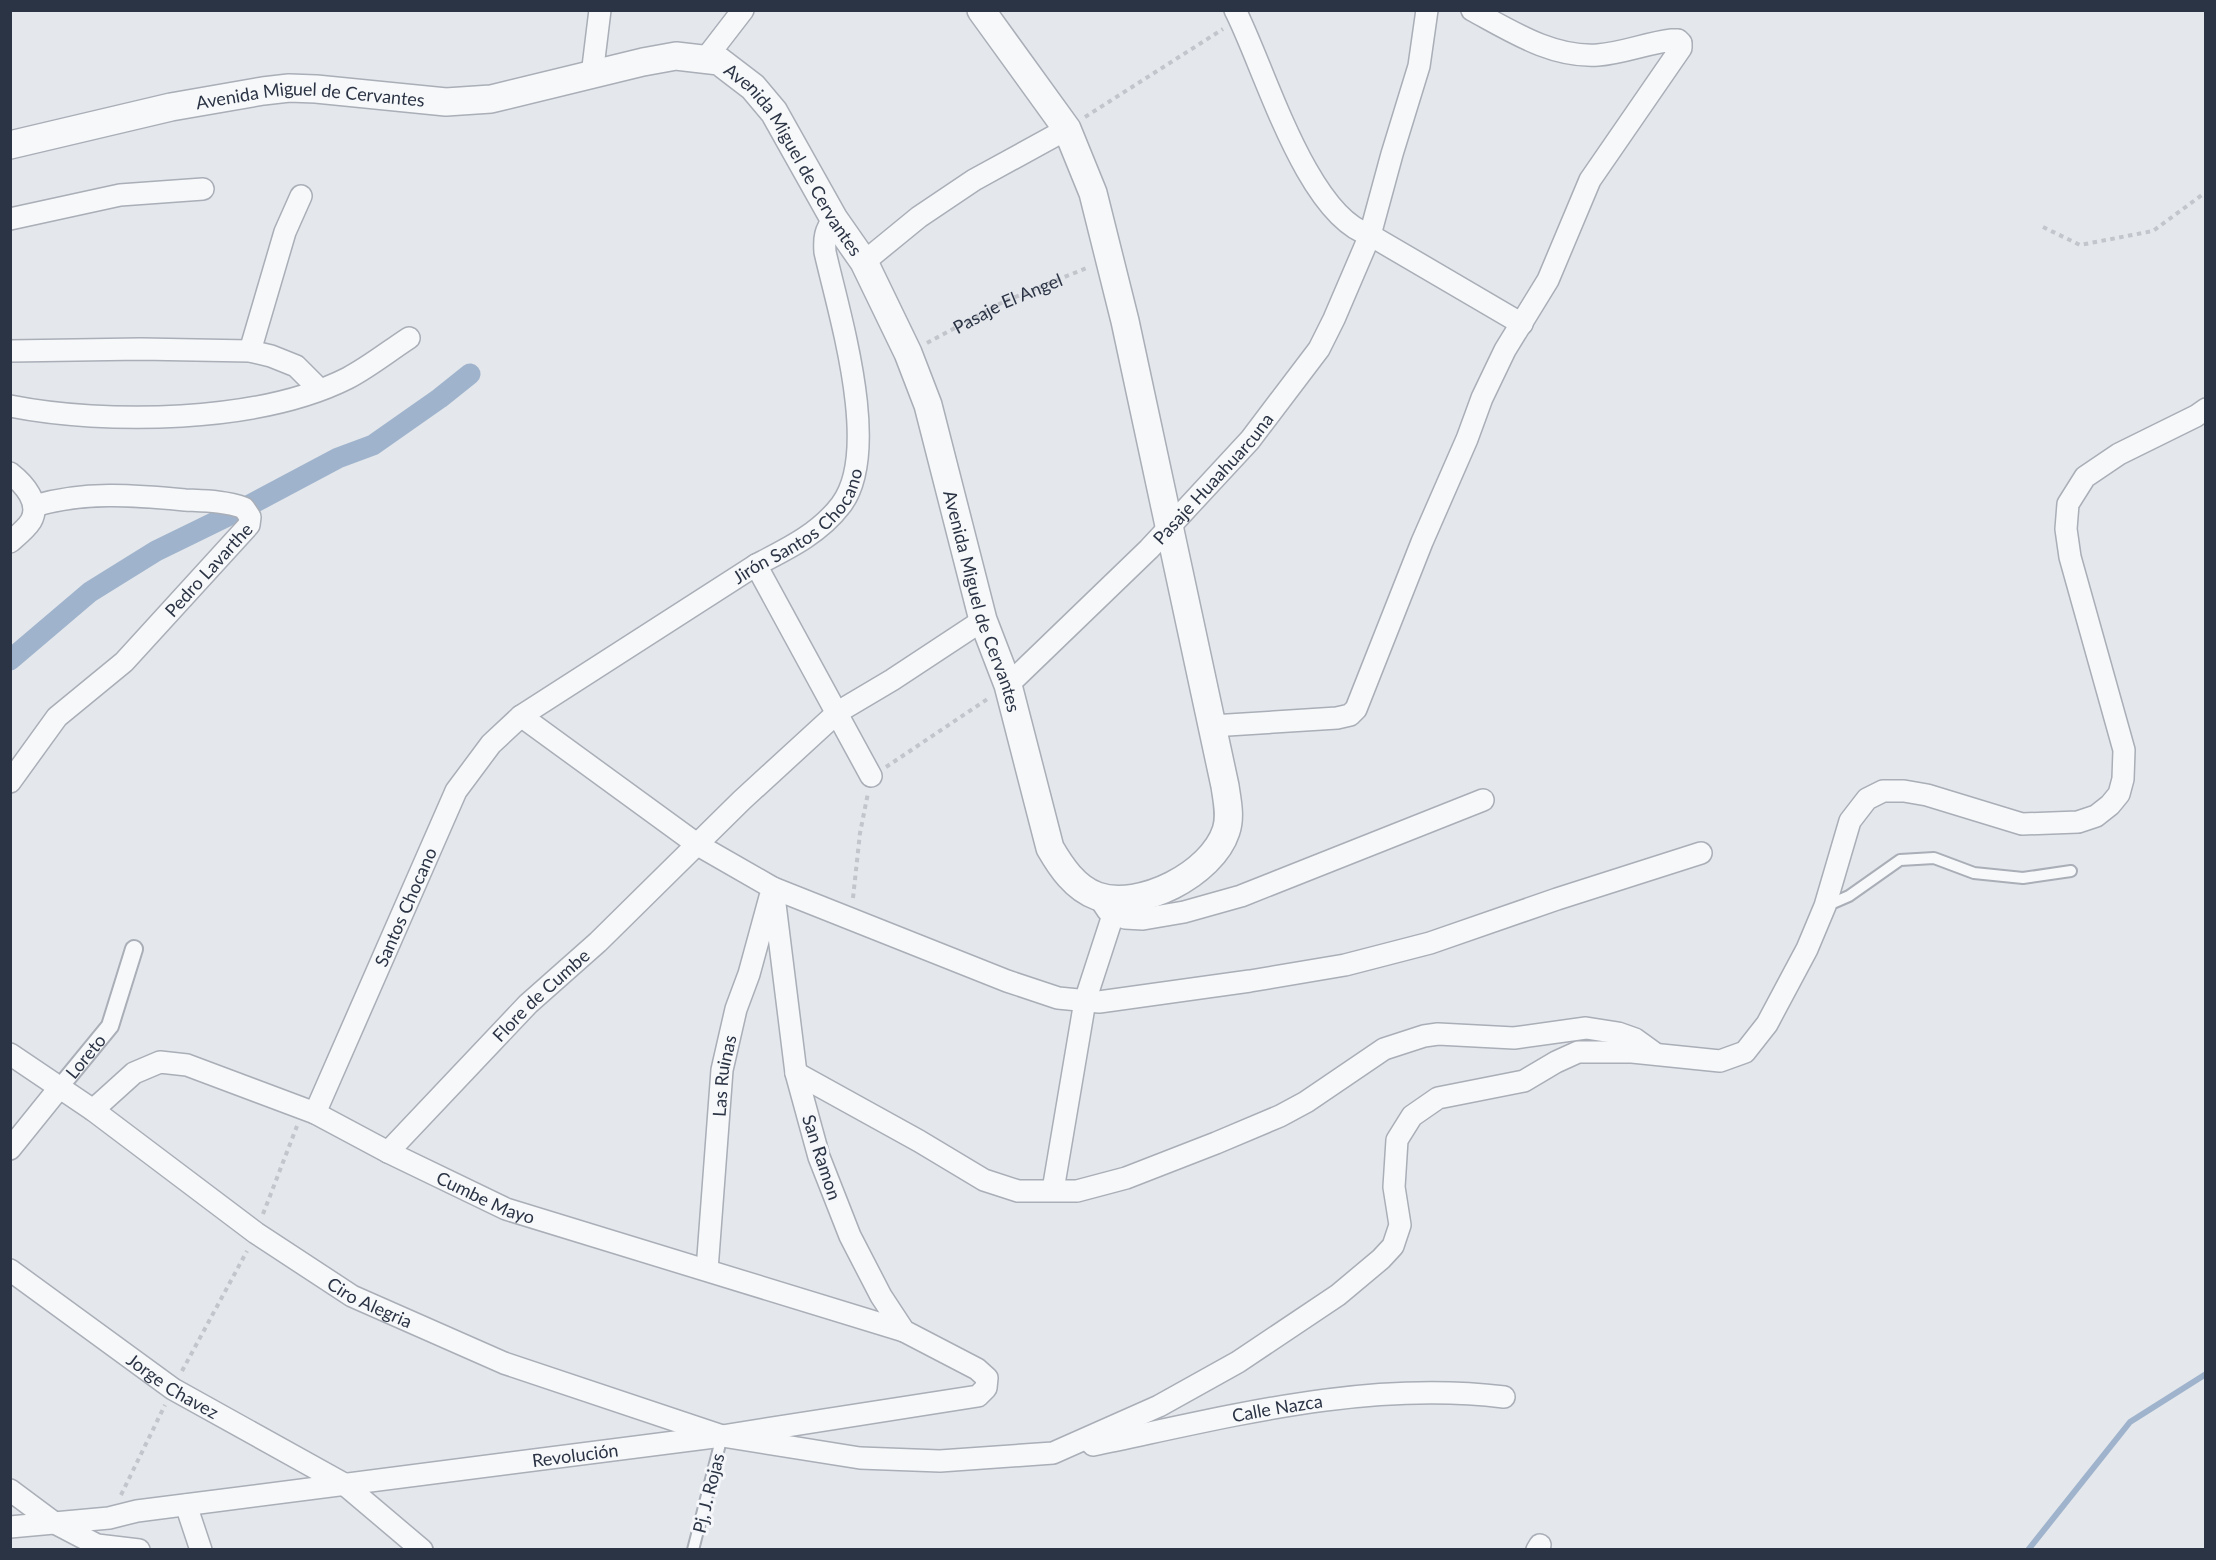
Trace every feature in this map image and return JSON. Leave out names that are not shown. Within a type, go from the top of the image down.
[{"type":"street","points":[[592,75],[600,10]]},
{"type":"street","points":[[706,58],[742,10]]},
{"type":"street","points":[[981,10],[1067,129],[1093,193],[1125,321],[1229,809],[1226,831],[1214,852],[1197,871],[1171,886],[1147,895],[1121,899],[1105,905]]},
{"type":"street","name":"Pasaje Huaahuarcuna","points":[[1008,685],[1149,549],[1168,526],[1251,440],[1318,349],[1334,319],[1370,235],[1419,66],[1427,10]]},
{"type":"street","points":[[1212,726],[1337,718],[1350,716],[1356,709],[1394,609],[1467,439],[1482,398],[1505,350],[1548,280],[1590,180],[1679,52],[1681,43],[1678,40],[1672,40],[1600,55],[1572,54],[1553,50],[1520,36],[1472,10]]},
{"type":"street","points":[[1237,14],[1284,126],[1320,191],[1340,217],[1358,232],[1370,235],[1522,324]]},
{"type":"street","name":"Avenida Miguel de Cervantes","points":[[10,145],[171,107],[289,88],[446,102],[491,99],[676,56],[719,61],[733,70],[753,87],[774,112],[834,219],[864,262],[908,353],[928,405],[983,620],[1008,685],[1050,848],[1063,870],[1105,905]]},
{"type":"street","points":[[864,262],[919,217],[974,180],[1067,129]]},
{"type":"street","points":[[10,219],[120,195],[202,189]]},
{"type":"street","points":[[250,351],[285,232],[301,196]]},
{"type":"street","name":"Jirón Santos Chocano","points":[[521,716],[756,565],[796,544],[824,524],[842,503],[855,477],[859,445],[854,384],[825,252],[824,239],[834,219]]},
{"type":"street","points":[[10,406],[50,414],[171,417],[222,413],[288,399],[348,378],[409,338]]},
{"type":"street","points":[[10,351],[141,349],[250,351],[296,366],[319,389]]},
{"type":"street","points":[[722,1436],[872,1458],[940,1461],[1053,1453],[1159,1406],[1238,1362],[1338,1296],[1393,1246],[1401,1226],[1394,1187],[1398,1140],[1412,1116],[1438,1098],[1524,1081],[1578,1052],[1632,1052],[1720,1061],[1745,1052],[1767,1024],[1807,949],[1825,906],[1850,821],[1867,799],[1875,794],[1892,790],[1927,795],[2022,824],[2078,822],[2096,816],[2119,794],[2123,779],[2124,750],[2070,557],[2066,529],[2068,504],[2085,477],[2119,454],[2196,416],[2205,409]]},
{"type":"street","points":[[10,472],[28,490],[34,506],[31,521],[10,542]]},
{"type":"street","name":"Pedro Lavarthe","points":[[10,782],[57,717],[124,662],[249,525],[250,517],[244,508],[232,504],[159,498],[86,495],[58,499],[34,506]]},
{"type":"street","points":[[756,565],[871,776]]},
{"type":"street","name":"Flore de Cumbe","points":[[388,1152],[528,1004],[598,942],[742,800],[838,712],[892,680],[983,620]]},
{"type":"street","points":[[521,716],[698,845],[773,888],[1007,981],[1058,998],[1099,1002],[1172,993],[1345,964],[1430,944],[1557,899],[1701,853]]},
{"type":"street","name":"Santos Chocano","points":[[309,1111],[456,791],[491,744],[521,716]]},
{"type":"street","points":[[1105,905],[1125,918],[1143,919],[1184,912],[1241,896],[1483,800]]},
{"type":"street","name":"San Ramon","points":[[773,888],[796,1073],[819,1156],[850,1236],[881,1296],[904,1331],[976,1369]]},
{"type":"street","name":"Las Ruinas","points":[[708,1270],[722,1070],[736,1009],[749,974],[773,888]]},
{"type":"street","points":[[1053,1190],[1085,1001],[1105,905]]},
{"type":"street","name":"Loreto","points":[[10,1149],[110,1026],[134,950]]},
{"type":"street","points":[[796,1073],[984,1180],[1018,1191],[1077,1191],[1102,1185],[1216,1143],[1280,1116],[1306,1102],[1384,1049],[1424,1036],[1438,1034],[1514,1038],[1586,1028],[1618,1033],[1635,1039],[1659,1056]]},
{"type":"street","name":"Ciro Alegria","points":[[10,1054],[93,1110],[256,1233],[352,1296],[504,1363],[722,1436]]},
{"type":"street","name":"Cumbe Mayo","points":[[93,1110],[134,1073],[160,1062],[187,1065],[309,1111],[506,1209],[904,1331]]},
{"type":"street","name":"Jorge Chavez","points":[[10,1270],[173,1389],[344,1484],[422,1550]]},
{"type":"street","name":"Revolución","points":[[53,1522],[109,1518],[137,1511],[722,1436],[978,1396],[986,1388],[987,1377],[976,1369]]},
{"type":"street","name":"Calle Nazca","points":[[1053,1453],[1301,1402],[1419,1393],[1462,1392],[1504,1397]]},
{"type":"street","points":[[10,1490],[53,1522],[97,1545],[136,1549]]},
{"type":"street","points":[[186,1505],[201,1550]]},
{"type":"street","points":[[10,1527],[53,1522]]},
{"type":"lane","points":[[1825,906],[1849,896],[1900,860],[1934,858],[1974,873],[2023,878],[2071,871]]},
{"type":"lane","name":"Pj, J. Rojas","points":[[693,1550],[722,1436]]},
{"type":"path","points":[[1067,129],[1237,14]]},
{"type":"path","points":[[2043,227],[2080,245],[2153,231],[2205,192]]},
{"type":"path","name":"Pasaje El Angel","points":[[908,353],[1003,302],[1109,259]]},
{"type":"path","points":[[850,917],[871,776],[1008,685]]},
{"type":"path","points":[[109,1518],[173,1389],[256,1233],[309,1111]]},
{"type":"waterway","points":[[10,660],[90,592],[156,551],[338,458],[373,445],[470,374]]},
{"type":"waterway","points":[[2028,1550],[2130,1422],[2206,1374]]}]
